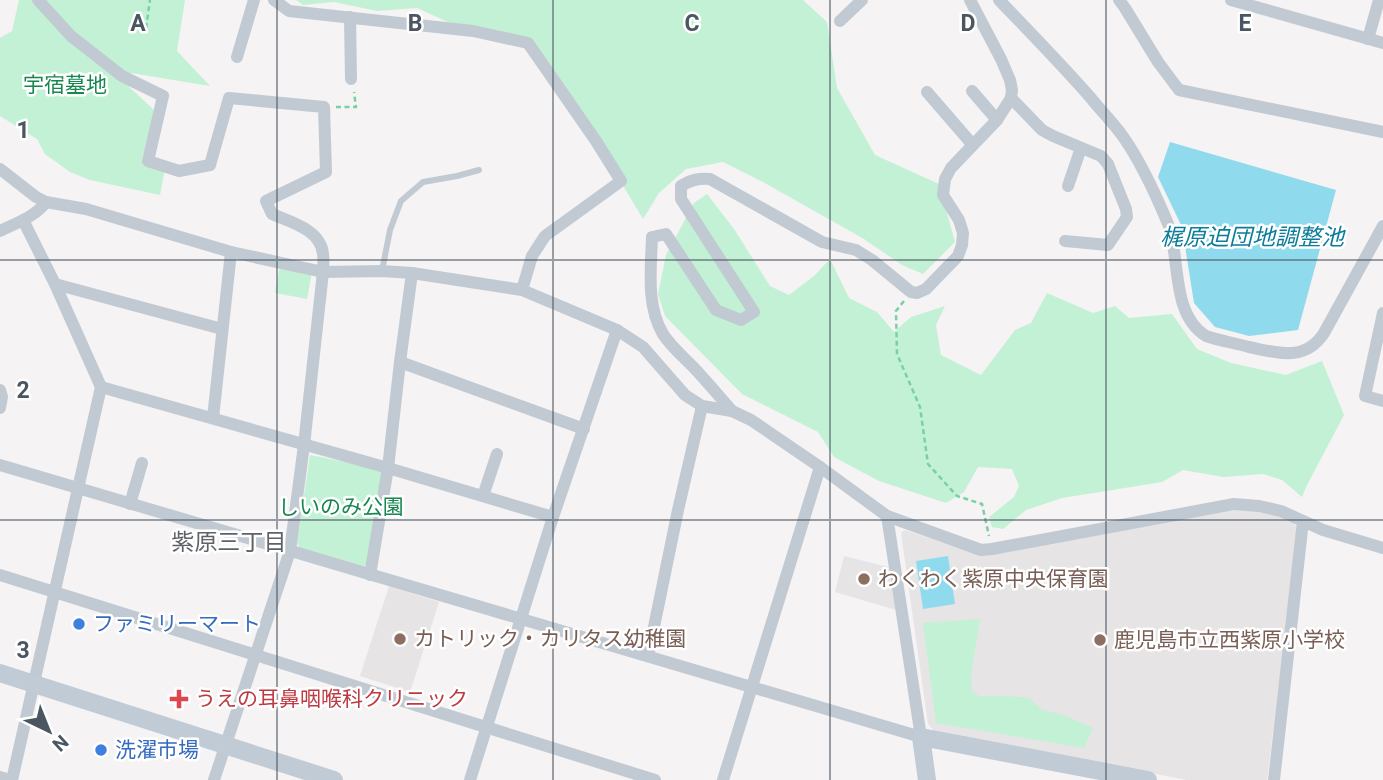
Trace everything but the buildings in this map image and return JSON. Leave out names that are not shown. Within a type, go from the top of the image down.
[{"type":"street","points":[[38,0],[71,36],[122,76],[163,96],[148,161],[179,171],[210,165],[229,98],[324,107],[326,172],[266,201],[272,214],[303,227],[313,235],[323,252],[323,272],[289,551],[214,780]]},
{"type":"street","points":[[237,57],[254,0]]},
{"type":"street","points":[[274,0],[289,10],[473,31],[528,43],[621,181],[545,236],[532,256],[522,290]]},
{"type":"street","points":[[840,21],[862,0]]},
{"type":"street","points":[[732,411],[670,344],[661,331],[654,309],[649,274],[652,237],[666,234],[716,310],[741,320],[754,312],[681,199],[681,186],[688,181],[713,180],[822,242],[856,250],[911,292],[917,293],[926,289],[958,256],[962,245],[963,233],[959,220],[943,195],[945,179],[972,144],[997,120],[1011,98],[1010,80],[970,0]]},
{"type":"street","points":[[999,0],[1051,53],[1126,141],[1173,235],[1182,305],[1199,332],[1279,354],[1295,354],[1313,347],[1324,333],[1383,226]]},
{"type":"street","points":[[1119,0],[1179,90],[1383,132]]},
{"type":"street","points":[[1367,39],[1379,0]]},
{"type":"street","points":[[1235,1],[1383,43]]},
{"type":"street","points":[[351,18],[351,79]]},
{"type":"street","points":[[972,91],[997,120]]},
{"type":"street","points":[[927,92],[972,144]]},
{"type":"street","points":[[1011,98],[1042,130],[1101,156],[1108,164],[1126,209],[1126,217],[1108,245],[1065,241]]},
{"type":"street","points":[[1068,186],[1081,148]]},
{"type":"street","points":[[0,169],[46,202],[86,209],[231,252],[323,272],[412,273],[522,290],[617,330],[643,347],[685,395],[702,406],[732,411],[751,420],[887,516],[981,550],[1234,504],[1270,509],[1323,530],[1383,548]]},
{"type":"street","points":[[0,231],[23,220],[46,202]]},
{"type":"street","points":[[0,777],[11,780],[101,387],[23,220]]},
{"type":"street","points":[[213,418],[231,252]]},
{"type":"street","points":[[370,575],[388,468],[412,273]]},
{"type":"street","points":[[55,284],[222,330]]},
{"type":"street","points":[[1383,313],[1365,396],[1383,401]]},
{"type":"street","points":[[470,780],[553,517],[617,330]]},
{"type":"street","points":[[400,362],[584,429]]},
{"type":"street","points":[[101,387],[553,517]]},
{"type":"street","points":[[0,390],[0,408]]},
{"type":"street","points":[[648,656],[702,406]]},
{"type":"street","points":[[483,496],[497,454]]},
{"type":"street","points":[[130,504],[142,463]]},
{"type":"street","points":[[0,466],[921,737],[1083,774],[1148,780]]},
{"type":"street","points":[[723,780],[820,467]]},
{"type":"street","points":[[887,516],[927,780]]},
{"type":"street","points":[[1274,780],[1303,521]]},
{"type":"street","points":[[0,575],[655,780]]},
{"type":"street","points":[[0,673],[334,780]]},
{"type":"lane","points":[[382,271],[390,230],[401,201],[423,182],[479,170]]},
{"type":"path","points":[[146,28],[150,0]]},
{"type":"path","points":[[324,107],[356,107],[351,79]]},
{"type":"path","points":[[911,292],[896,311],[897,354],[920,407],[928,464],[957,496],[982,504],[992,549]]},
{"type":"shaded area","name":"鹿児島市立西紫原小学校","points":[[1237,510],[1269,512],[1294,523],[1298,530],[1267,780],[1187,780],[934,731],[928,724],[901,533],[905,530],[979,555]]},
{"type":"shaded area","name":"わくわく紫原中央保育園","points":[[844,556],[888,567],[896,610],[835,592]]},
{"type":"shaded area","name":"カトリック・カリタス幼稚園","points":[[389,586],[439,602],[410,692],[360,676]]},
{"type":"green space","name":"宇宿墓地","points":[[19,0],[185,0],[177,51],[210,86],[131,73],[125,83],[155,111],[142,159],[165,168],[160,195],[90,180],[70,172],[45,154],[37,139],[0,116],[0,38],[12,31]]},
{"type":"green space","points":[[296,0],[803,0],[827,22],[837,88],[875,155],[939,184],[955,242],[923,274],[902,265],[864,239],[723,162],[686,169],[659,193],[643,219],[601,149],[521,44],[461,28],[417,8],[377,11],[334,2],[303,5]]},
{"type":"green space","points":[[707,194],[734,229],[770,286],[789,295],[814,276],[830,259],[849,298],[877,312],[894,332],[911,317],[945,306],[936,325],[941,355],[981,375],[1015,330],[1031,323],[1047,293],[1093,313],[1115,306],[1129,318],[1172,314],[1197,349],[1231,363],[1286,375],[1322,361],[1344,415],[1302,497],[1282,480],[1263,474],[1223,477],[1183,470],[1162,482],[1062,498],[1026,510],[1003,529],[992,527],[989,517],[1014,497],[1019,486],[1012,469],[978,467],[964,492],[946,503],[879,481],[834,457],[818,432],[742,394],[665,316],[658,294],[666,255],[694,203]]},
{"type":"green space","points":[[280,266],[312,272],[307,299],[275,293]]},
{"type":"green space","name":"しいのみ公園","points":[[310,455],[386,470],[369,562],[364,566],[300,548],[297,543]]},
{"type":"green space","points":[[980,619],[971,675],[972,691],[979,696],[1029,698],[1041,709],[1093,728],[1084,748],[936,723],[923,623]]},
{"type":"water","name":"梶原迫団地調整池","points":[[1170,142],[1336,190],[1298,330],[1249,336],[1215,327],[1194,303],[1182,227],[1158,177]]},
{"type":"water","points":[[948,556],[955,604],[923,609],[916,561]]},
{"type":"place","name":"わくわく紫原中央保育園","points":[[864,579]]},
{"type":"place","name":"ファミリーマート","points":[[79,624]]},
{"type":"place","name":"カトリック・カリタス幼稚園","points":[[400,639]]},
{"type":"place","name":"鹿児島市立西紫原小学校","points":[[1100,640]]},
{"type":"place","name":"うえの耳鼻咽喉科クリニック","points":[[179,699]]},
{"type":"place","name":"洗濯市場","points":[[101,750]]},
{"type":"district","name":"紫原三丁目","points":[[229,542]]}]
